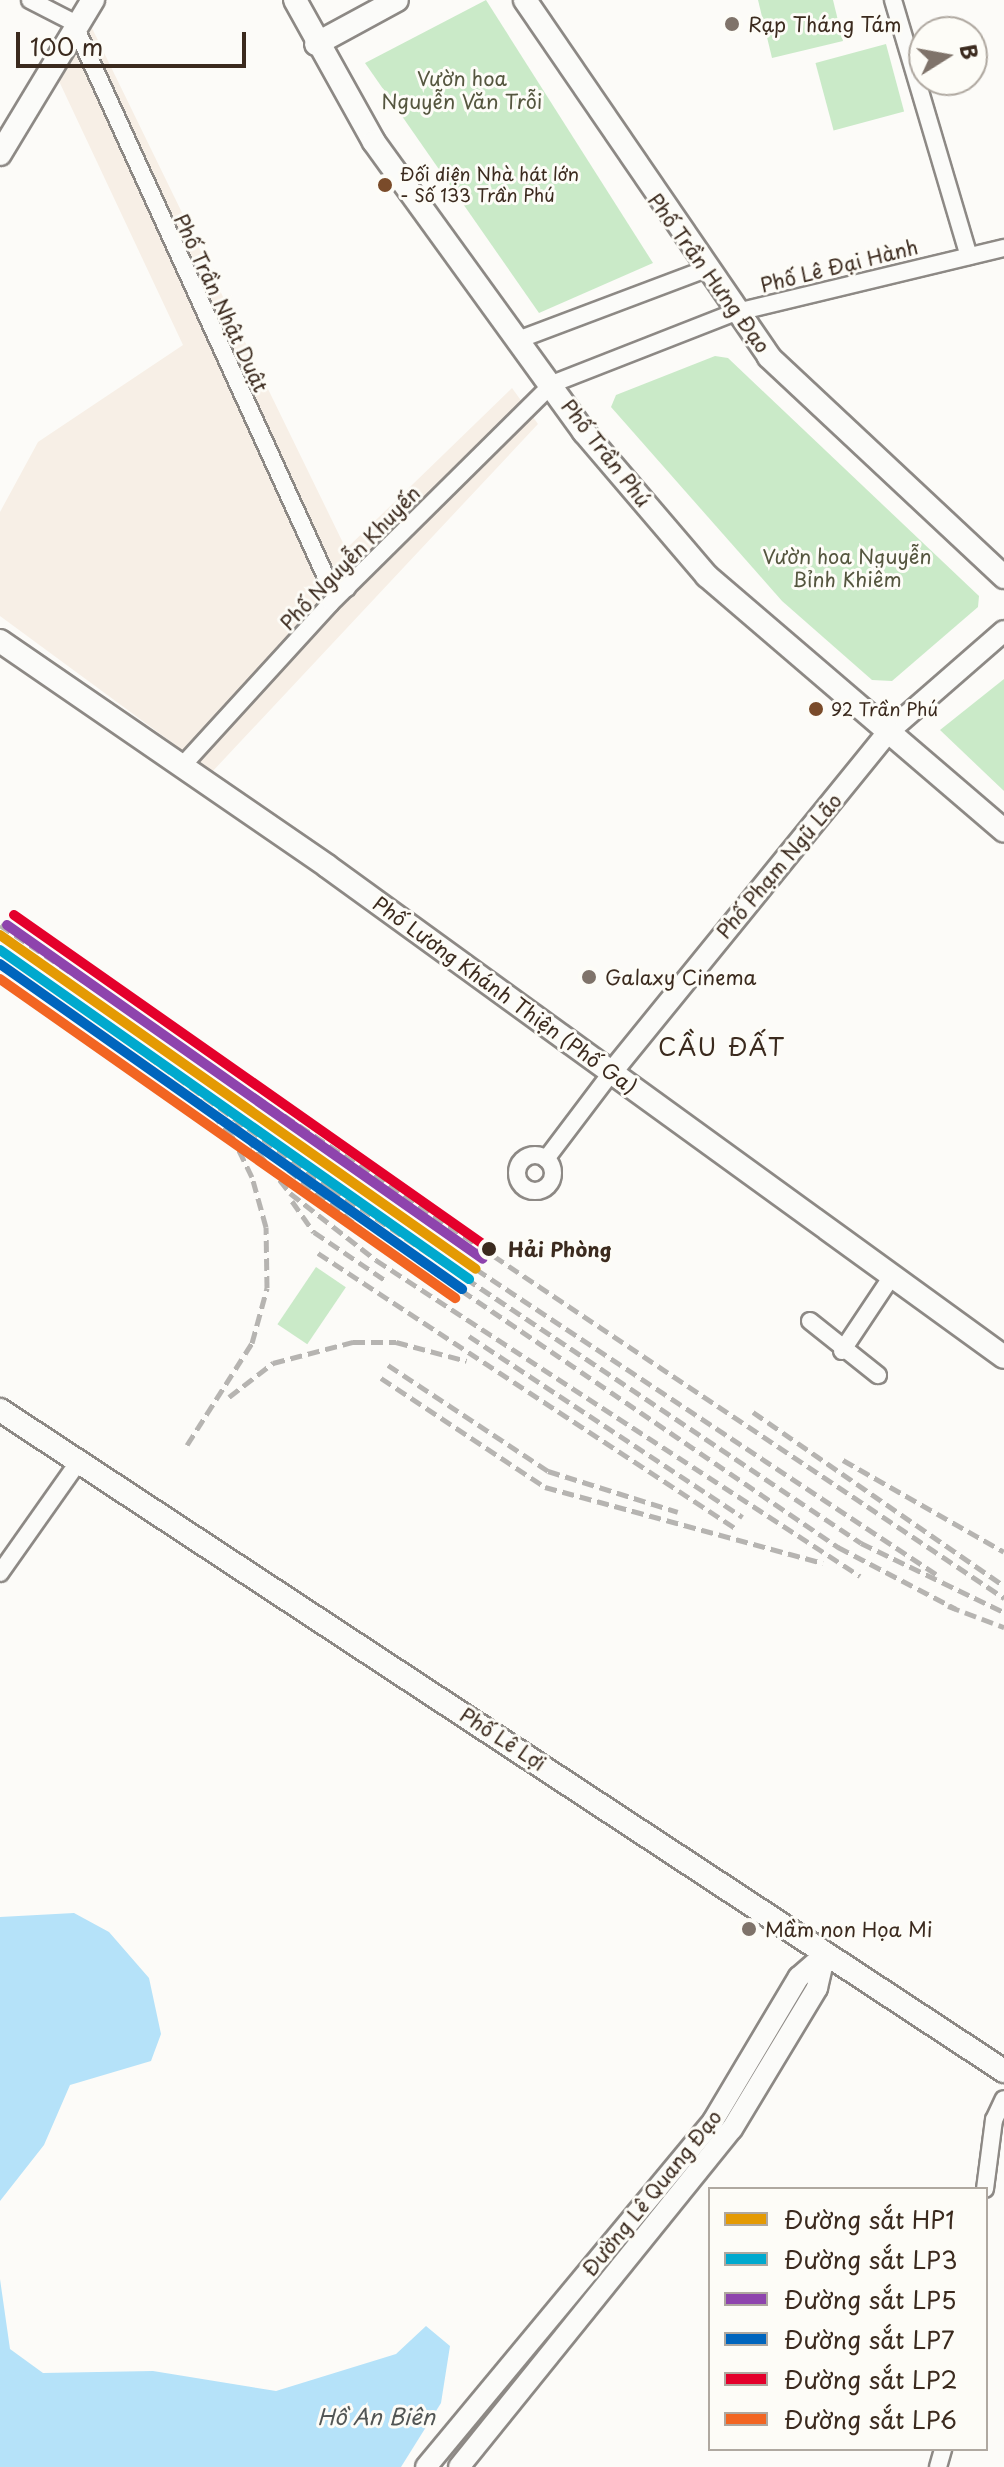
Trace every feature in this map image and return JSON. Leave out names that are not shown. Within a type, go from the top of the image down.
[{"type":"main road","points":[[0,154],[73,22],[93,0]]},
{"type":"main road","name":"Phố Trần Phú","points":[[295,0],[316,44],[374,142],[518,340],[707,576],[1004,831]]},
{"type":"main road","points":[[316,44],[397,0]]},
{"type":"main road","name":"Phố Trần Hưng Đạo","points":[[525,0],[703,270],[769,357],[1004,577]]},
{"type":"main road","name":"Phố Lương Khánh Thiện (Phố Ga)","points":[[0,641],[183,765],[1004,1357]]},
{"type":"main road","name":"Phố Lê Lợi","points":[[0,1410],[77,1464],[1004,2071]]},
{"type":"street","points":[[30,0],[73,22]]},
{"type":"street","points":[[893,0],[969,256]]},
{"type":"street","name":"Phố Trần Nhật Duật","points":[[73,22],[327,579],[331,603]]},
{"type":"street","name":"Phố Lê Đại Hành","points":[[552,384],[733,313],[1004,248]]},
{"type":"street","points":[[518,340],[703,270]]},
{"type":"street","name":"Phố Nguyễn Khuyến","points":[[183,765],[331,603],[552,384]]},
{"type":"street","points":[[327,579],[347,588]]},
{"type":"street","name":"Phố Phạm Ngũ Lão","points":[[611,1073],[887,733],[1004,631]]},
{"type":"street","points":[[546,1159],[611,1073]]},
{"type":"street","points":[[842,1351],[892,1276]]},
{"type":"street","points":[[810,1321],[842,1351],[878,1375]]},
{"type":"street","points":[[0,1573],[77,1464]]},
{"type":"street","name":"Đường Lê Quang Đạo","points":[[426,2467],[713,2121],[799,1977],[825,1954]]},
{"type":"street","name":"Đường Lê Quang Đạo","points":[[459,2467],[732,2129],[817,1988],[825,1954]]},
{"type":"street","points":[[985,2187],[994,2120],[1004,2099]]},
{"type":"shaded area","points":[[91,26],[346,549],[512,388],[538,424],[212,772],[0,616],[0,512],[38,442],[183,345],[58,79]]},
{"type":"green space","name":"Vườn hoa Nguyễn Văn Trỗi","points":[[486,0],[653,263],[539,313],[365,63]]},
{"type":"green space","points":[[758,0],[833,0],[843,41],[772,58]]},
{"type":"green space","points":[[886,44],[904,112],[834,131],[815,63]]},
{"type":"green space","name":"Vườn hoa Nguyễn Bỉnh Khiêm","points":[[715,356],[728,358],[979,596],[978,607],[892,681],[872,680],[782,601],[611,407],[616,395]]},
{"type":"green space","points":[[1004,679],[1004,791],[940,730]]},
{"type":"green space","points":[[316,1267],[346,1287],[307,1344],[277,1324]]},
{"type":"water","points":[[74,1913],[109,1932],[149,1978],[161,2034],[151,2061],[70,2085],[44,2145],[0,2201],[0,1917]]},
{"type":"water","name":"Hồ An Biên","points":[[0,2279],[10,2349],[43,2373],[153,2371],[276,2391],[396,2354],[426,2326],[450,2346],[441,2403],[401,2467],[0,2467]]},
{"type":"railway","points":[[0,925],[1004,1598]]},
{"type":"railway","points":[[0,950],[331,1188],[861,1543],[1004,1612]]},
{"type":"railway","points":[[187,1445],[252,1343],[267,1288],[266,1227],[252,1177],[232,1136],[196,1096]]},
{"type":"railway","points":[[235,1123],[290,1193],[376,1260],[860,1576]]},
{"type":"railway","points":[[274,1158],[410,1269]]},
{"type":"railway","points":[[292,1201],[314,1232],[385,1280]]},
{"type":"railway","points":[[318,1253],[735,1528]]},
{"type":"railway","points":[[417,1260],[838,1547],[956,1609]]},
{"type":"railway","points":[[476,1269],[936,1574]]},
{"type":"railway","points":[[469,1336],[742,1517]]},
{"type":"railway","points":[[229,1397],[273,1363],[353,1342],[396,1342],[467,1361]]},
{"type":"railway","points":[[388,1365],[548,1471],[678,1512]]},
{"type":"railway","points":[[381,1378],[545,1487],[823,1563]]},
{"type":"railway","points":[[753,1412],[1004,1586]]},
{"type":"railway","points":[[843,1460],[1004,1552]]},
{"type":"railway","points":[[948,1606],[1004,1627]]},
{"type":"rail line","name":"LP2","points":[[14,915],[490,1249]]},
{"type":"rail line","name":"LP5","points":[[7,925],[483,1259]]},
{"type":"rail line","name":"HP1","points":[[0,935],[476,1269]]},
{"type":"rail line","name":"LP3","points":[[0,950],[469,1279]]},
{"type":"rail line","name":"LP7","points":[[0,964],[462,1289]]},
{"type":"rail line","name":"LP6","points":[[0,979],[455,1298]]},
{"type":"place","name":"Rạp Tháng Tám","points":[[732,24]]},
{"type":"place","name":"Đối diện Nhà hát lớn - Số 133 Trần Phú","points":[[385,185]]},
{"type":"place","name":"92 Trần Phú","points":[[816,709]]},
{"type":"place","name":"Galaxy Cinema","points":[[589,977]]},
{"type":"place","name":"Hải Phòng","points":[[489,1249]]},
{"type":"place","name":"Mầm non Họa Mi","points":[[749,1929]]},
{"type":"district","name":"CẦU ĐẤT","points":[[722,1047]]}]
